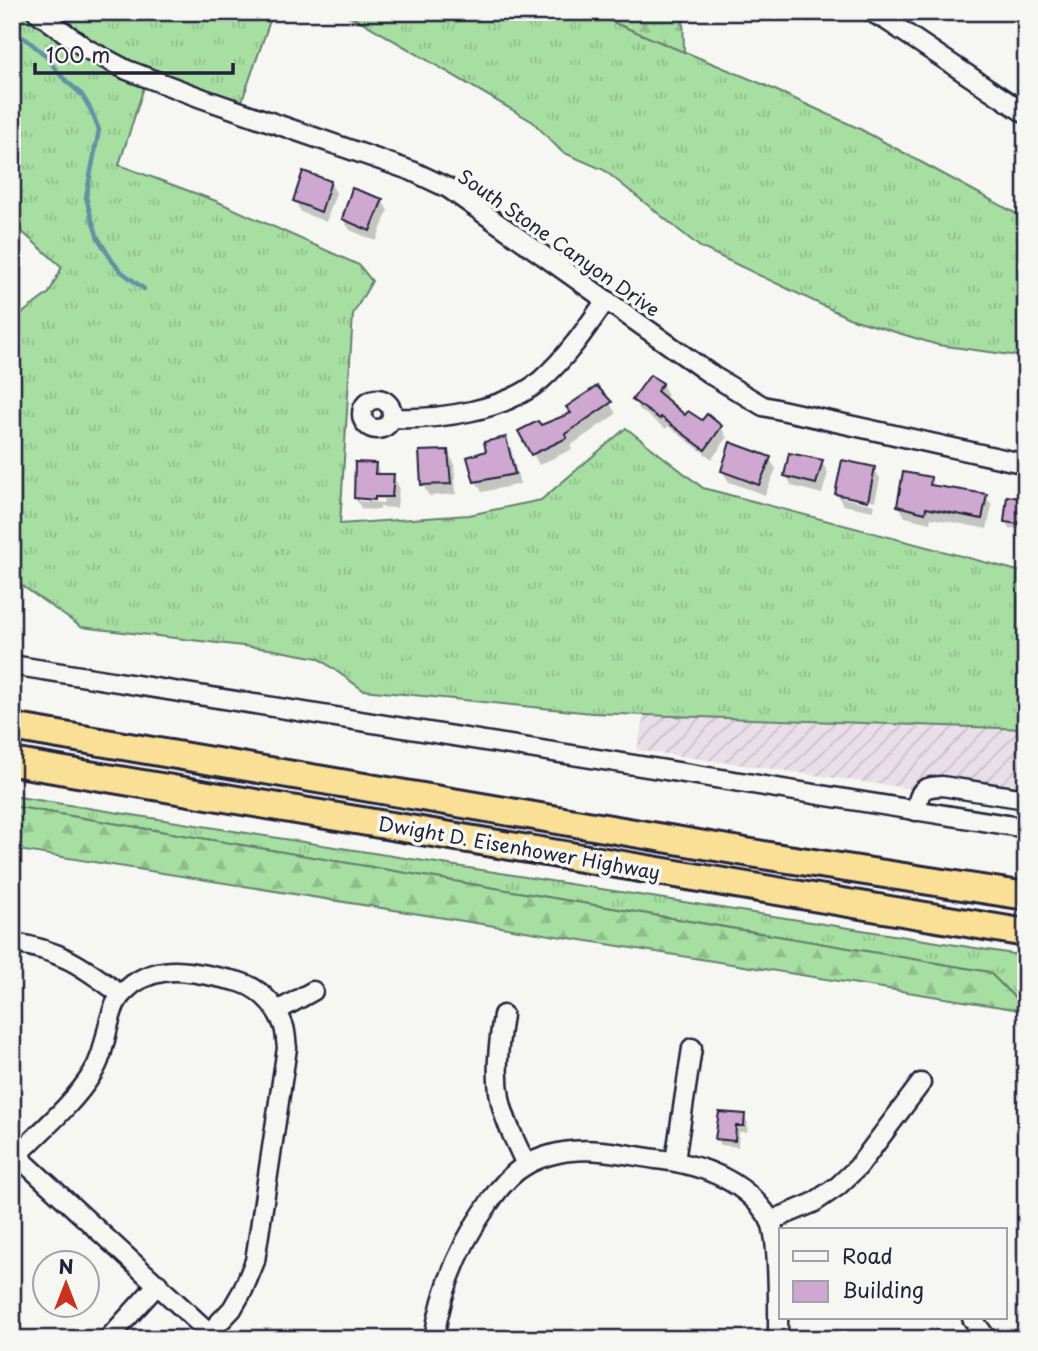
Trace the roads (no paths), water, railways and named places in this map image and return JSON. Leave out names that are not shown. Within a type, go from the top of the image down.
[{"type":"highway","name":"Dwight D. Eisenhower Highway","points":[[12,727],[775,857],[1026,896]]},
{"type":"highway","name":"Dwight D. Eisenhower Highway","points":[[12,762],[1026,933]]},
{"type":"street","name":"South Stone Canyon Drive","points":[[37,12],[87,49],[127,70],[412,171],[448,188],[713,376],[763,406],[1026,464]]},
{"type":"street","points":[[871,12],[1026,114]]},
{"type":"street","points":[[392,418],[440,417],[471,411],[513,397],[539,381],[573,348],[606,300]]},
{"type":"street","points":[[12,665],[1026,828]]},
{"type":"street","points":[[916,811],[919,796],[923,789],[929,786],[1026,799]]},
{"type":"street","points":[[12,943],[54,953],[83,966],[120,994]]},
{"type":"street","points":[[167,970],[182,970],[243,982],[257,990],[277,1011],[285,1028],[287,1048],[255,1261],[243,1290],[213,1336],[14,1156],[76,1096],[94,1073],[120,994],[151,974],[167,970]]},
{"type":"street","points":[[277,1011],[313,991]]},
{"type":"street","points":[[503,1015],[499,1045],[500,1098],[526,1165]]},
{"type":"street","points":[[675,1161],[692,1048]]},
{"type":"street","points":[[770,1221],[813,1203],[838,1186],[858,1167],[921,1083]]},
{"type":"street","points":[[434,1339],[436,1324],[458,1256],[474,1225],[501,1185],[526,1165],[570,1151],[675,1161],[721,1175],[740,1187],[757,1203],[770,1221],[776,1248],[778,1339]]},
{"type":"street","points":[[108,1339],[158,1284]]},
{"type":"street","points":[[973,1320],[987,1339]]},
{"type":"waterway","points":[[12,32],[26,39],[45,55],[61,76],[82,95],[91,110],[99,130],[86,197],[91,217],[98,238],[113,262],[144,289]]}]
